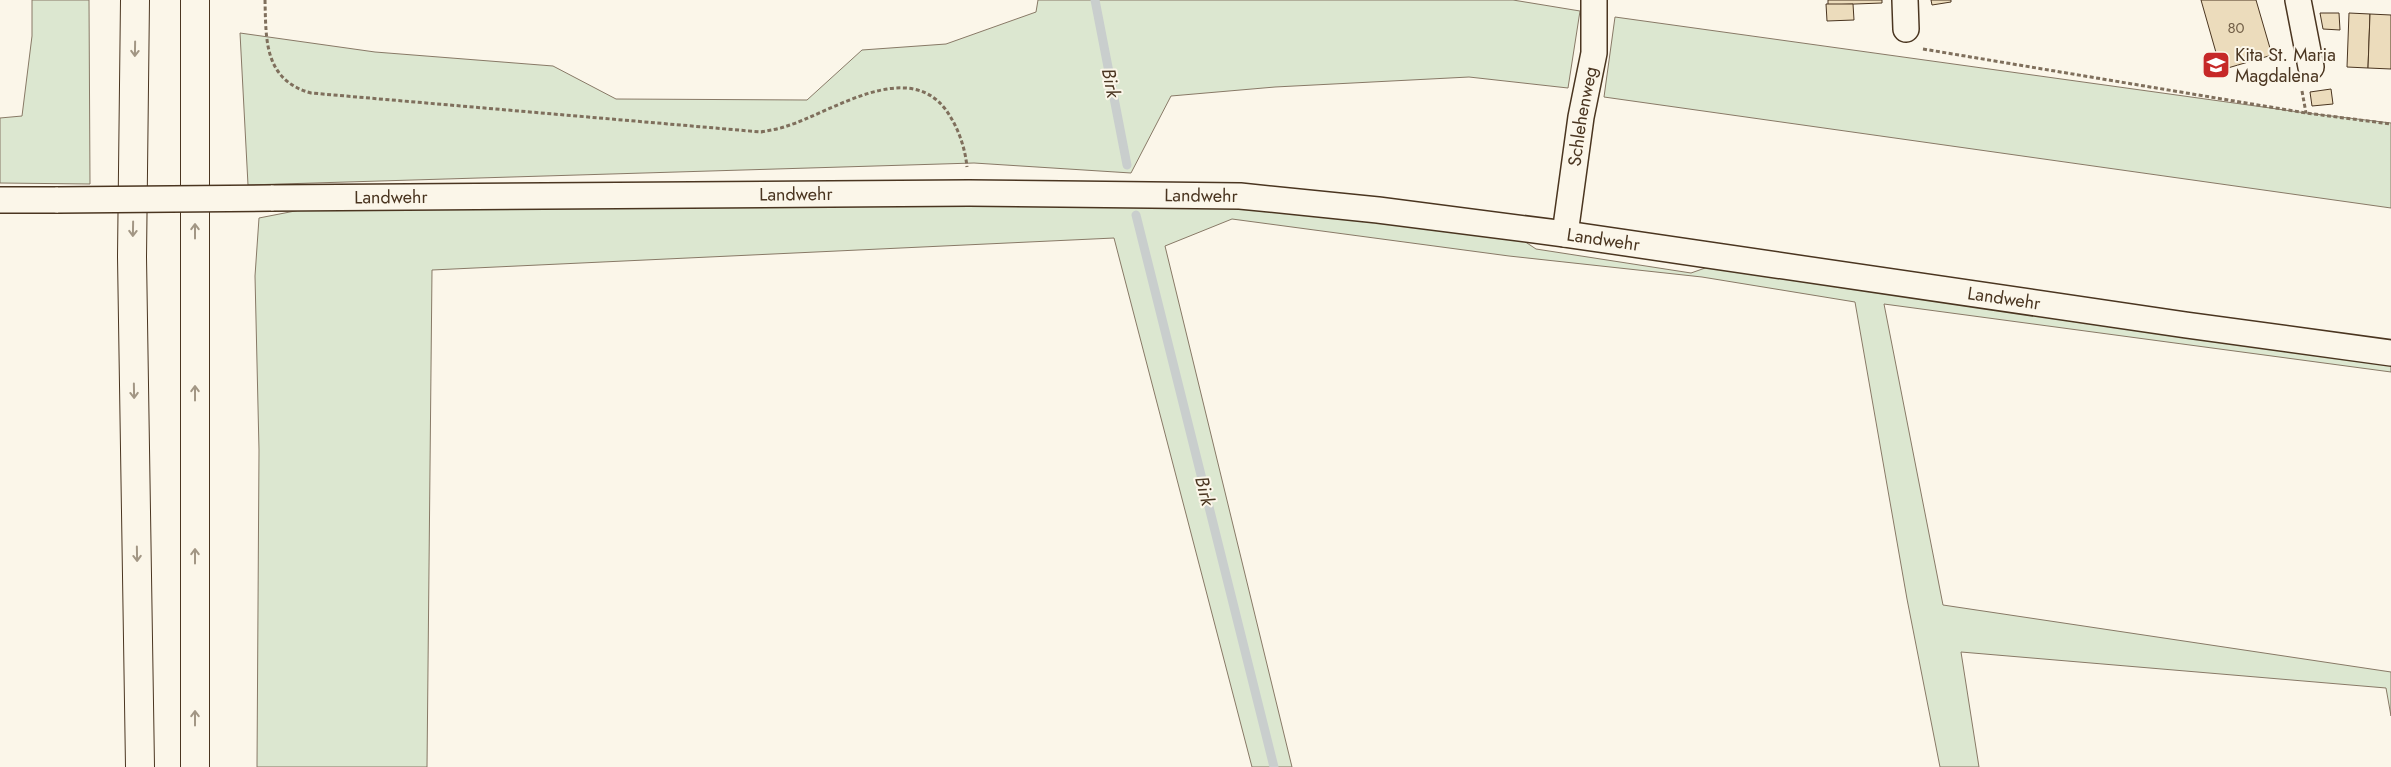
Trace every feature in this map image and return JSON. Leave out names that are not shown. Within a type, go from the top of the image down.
[{"type":"highway","points":[[135,0],[132,258],[140,767]]},
{"type":"highway","points":[[194,0],[195,767]]},
{"type":"street","name":"Schlehenweg","points":[[1565,234],[1581,117],[1594,53],[1594,0]]},
{"type":"street","points":[[1906,0],[1910,38]]},
{"type":"street","points":[[2298,0],[2311,67]]},
{"type":"street","name":"Landwehr","points":[[0,200],[969,193],[1240,196],[1368,208],[1565,234],[2186,325],[2391,353]]},
{"type":"path","points":[[265,0],[266,41],[270,57],[275,67],[289,83],[297,89],[311,93],[761,132],[786,127],[877,90],[901,87],[912,88],[935,100],[956,127],[966,158],[969,193]]},
{"type":"path","points":[[1910,38],[2306,113],[2391,124]]},
{"type":"green space","points":[[32,0],[89,0],[90,184],[0,183],[0,118],[22,116],[32,36]]},
{"type":"green space","points":[[1038,0],[1513,0],[1580,11],[1568,88],[1469,77],[1275,87],[1171,96],[1131,173],[974,163],[248,185],[240,33],[375,52],[553,66],[616,99],[807,100],[862,50],[946,44],[1036,12]]},
{"type":"green space","points":[[1615,17],[2306,113],[2391,123],[2391,208],[1604,97]]},
{"type":"green space","points":[[1155,204],[1249,206],[1521,239],[1536,249],[1691,273],[1708,267],[2391,360],[2391,372],[1884,304],[1943,605],[2391,672],[2391,716],[2386,688],[1961,652],[1979,767],[1940,767],[1907,599],[1855,302],[1702,277],[1509,256],[1232,219],[1165,246],[1292,767],[1252,767],[1114,238],[432,270],[427,767],[257,767],[259,450],[255,276],[259,218],[300,210]]},
{"type":"building","points":[[1828,0],[1882,0],[1882,3],[1828,5]]},
{"type":"building","points":[[1931,0],[1951,0],[1951,2],[1932,5]]},
{"type":"building","points":[[2201,0],[2256,0],[2272,55],[2221,70]]},
{"type":"building","points":[[1826,4],[1853,4],[1854,20],[1827,21]]},
{"type":"building","points":[[2320,13],[2339,13],[2340,30],[2323,29]]},
{"type":"building","points":[[2349,13],[2370,14],[2368,68],[2347,67]]},
{"type":"building","points":[[2370,14],[2391,15],[2391,69],[2368,68]]},
{"type":"building","points":[[2331,89],[2333,104],[2312,106],[2310,92]]},
{"type":"waterway","name":"Birk","points":[[1095,0],[1127,165]]},
{"type":"waterway","name":"Birk","points":[[1136,215],[1274,767]]},
{"type":"place","name":"Kita St. Maria Magdalena","points":[[2216,65]]}]
